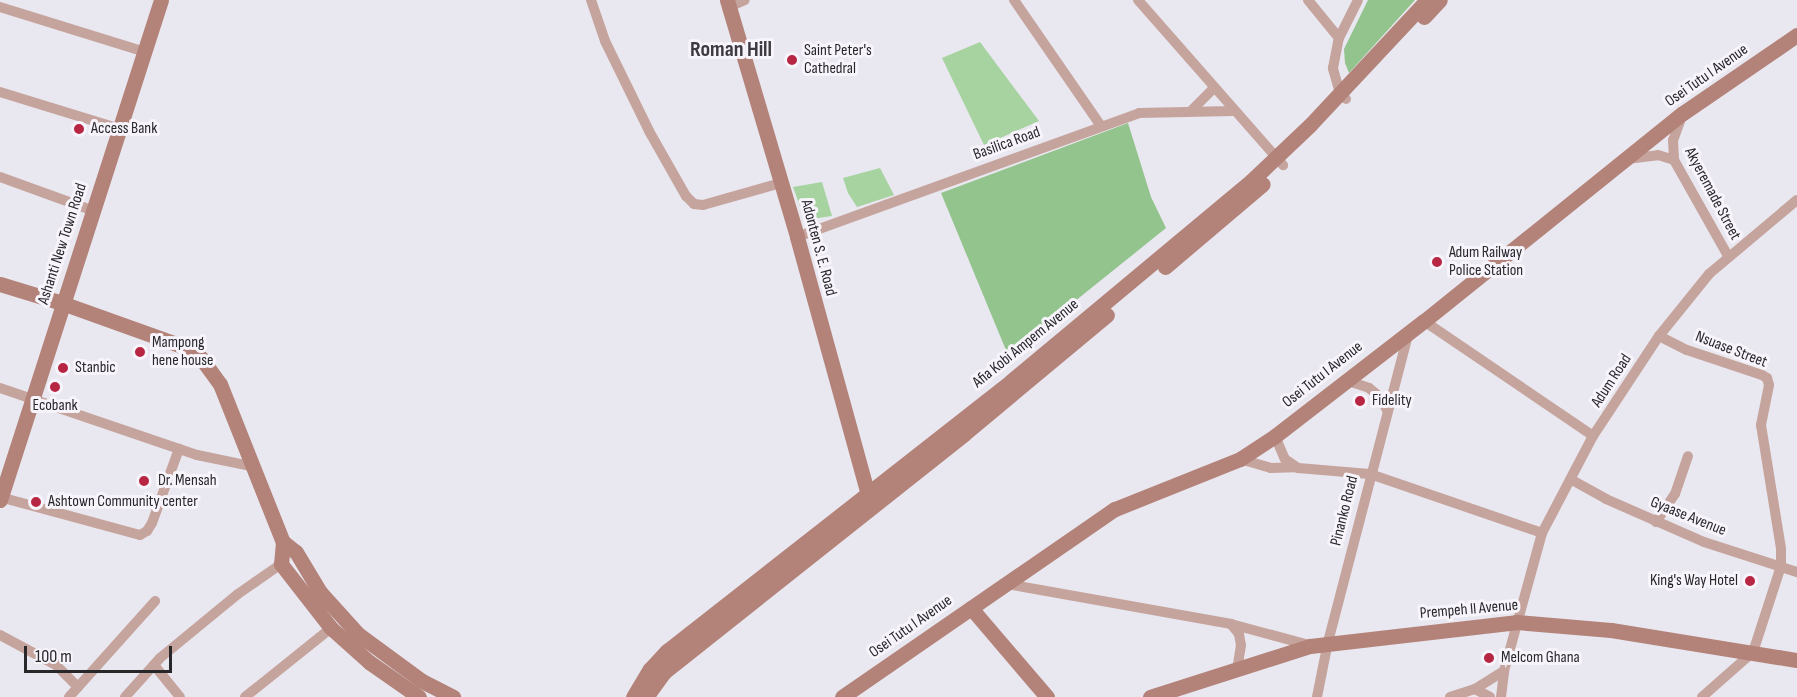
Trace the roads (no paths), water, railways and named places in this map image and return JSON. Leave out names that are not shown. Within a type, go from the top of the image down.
[{"type":"street","name":"Ashanti New Town Road","points":[[0,498],[34,399],[62,303],[94,211],[161,0]]},
{"type":"street","points":[[591,0],[605,41],[649,131],[694,204],[703,206],[781,183]]},
{"type":"street","points":[[728,4],[745,0]]},
{"type":"street","points":[[1014,0],[1101,126]]},
{"type":"street","points":[[1137,0],[1279,162]]},
{"type":"street","points":[[1308,0],[1339,38]]},
{"type":"street","points":[[1343,96],[1333,68],[1339,38],[1358,0]]},
{"type":"street","name":"Afia Kobi Ampem Avenue","points":[[1343,96],[1427,0]]},
{"type":"street","name":"Afia Kobi Ampem Avenue","points":[[646,697],[664,672],[1124,288],[1279,162],[1440,0]]},
{"type":"street","name":"Adonten S. E. Road","points":[[728,4],[797,237],[870,501]]},
{"type":"street","points":[[0,7],[145,52]]},
{"type":"street","name":"Osei Tutu I Avenue","points":[[842,697],[1115,509],[1240,459],[1275,436],[1424,321],[1683,112],[1797,35]]},
{"type":"street","points":[[1192,110],[1214,88]]},
{"type":"street","points":[[0,92],[120,129]]},
{"type":"street","name":"Basilica Road","points":[[797,237],[1101,126],[1150,111],[1233,111]]},
{"type":"street","name":"Akyeremade Street","points":[[1683,112],[1673,140],[1674,160],[1728,256]]},
{"type":"street","points":[[1627,159],[1658,155],[1674,160]]},
{"type":"street","points":[[0,177],[94,211]]},
{"type":"street","name":"Adum Road","points":[[1501,697],[1504,671],[1516,622],[1542,533],[1572,480],[1593,436],[1659,336],[1709,274],[1728,256],[1797,202]]},
{"type":"street","points":[[0,284],[62,303],[193,350],[219,384],[250,466],[283,542],[281,564],[331,628],[369,662],[415,696]]},
{"type":"street","points":[[1424,321],[1593,436]]},
{"type":"street","name":"Pinanko Road","points":[[1317,697],[1328,642],[1370,474],[1408,333]]},
{"type":"street","name":"Nsuase Street","points":[[1659,336],[1687,350],[1767,378],[1769,385],[1761,435],[1778,526],[1781,566],[1753,652]]},
{"type":"street","points":[[1345,380],[1369,388],[1380,397],[1387,410]]},
{"type":"street","points":[[0,388],[213,460],[250,466]]},
{"type":"street","points":[[1275,436],[1285,459],[1294,467]]},
{"type":"street","points":[[0,498],[140,535],[147,531],[152,523],[179,449]]},
{"type":"street","points":[[1656,522],[1678,487],[1688,456]]},
{"type":"street","points":[[1240,459],[1271,468],[1294,467],[1370,474],[1542,533]]},
{"type":"street","name":"Gyaase Avenue","points":[[1572,480],[1656,522],[1704,542],[1797,572]]},
{"type":"street","name":"Afia Kobi Ampem Avenue","points":[[633,697],[650,669],[667,651],[870,501]]},
{"type":"street","points":[[283,542],[296,552],[320,592],[358,634],[422,681],[453,697]]},
{"type":"street","points":[[125,697],[154,665],[238,594],[281,564]]},
{"type":"street","points":[[1006,584],[1231,624],[1310,646]]},
{"type":"street","points":[[69,697],[155,601]]},
{"type":"street","points":[[971,608],[1047,697]]},
{"type":"street","name":"Prempeh II Avenue","points":[[1150,697],[1328,642],[1516,622],[1611,630],[1797,660]]},
{"type":"street","points":[[1231,624],[1239,634],[1241,645],[1237,669]]},
{"type":"street","points":[[245,697],[331,628]]},
{"type":"street","points":[[0,635],[56,665],[78,687]]},
{"type":"street","points":[[1702,697],[1753,652]]},
{"type":"street","points":[[154,665],[180,697]]},
{"type":"street","points":[[1450,697],[1475,688],[1504,671]]},
{"type":"street","points":[[1475,688],[1490,697]]},
{"type":"place","name":"Saint Peter's Cathedral","points":[[792,60]]},
{"type":"place","name":"Access Bank","points":[[79,129]]},
{"type":"place","name":"Adum Railway Police Station","points":[[1437,262]]},
{"type":"place","name":"Mampong hene house","points":[[140,352]]},
{"type":"place","name":"Stanbic","points":[[63,368]]},
{"type":"place","name":"Ecobank","points":[[55,387]]},
{"type":"place","name":"Fidelity","points":[[1360,401]]},
{"type":"place","name":"Dr. Mensah","points":[[144,481]]},
{"type":"place","name":"Ashtown Community center","points":[[36,502]]},
{"type":"place","name":"King's Way Hotel","points":[[1750,581]]},
{"type":"place","name":"Melcom Ghana","points":[[1489,658]]},
{"type":"district","name":"Roman Hill","points":[[731,50]]}]
